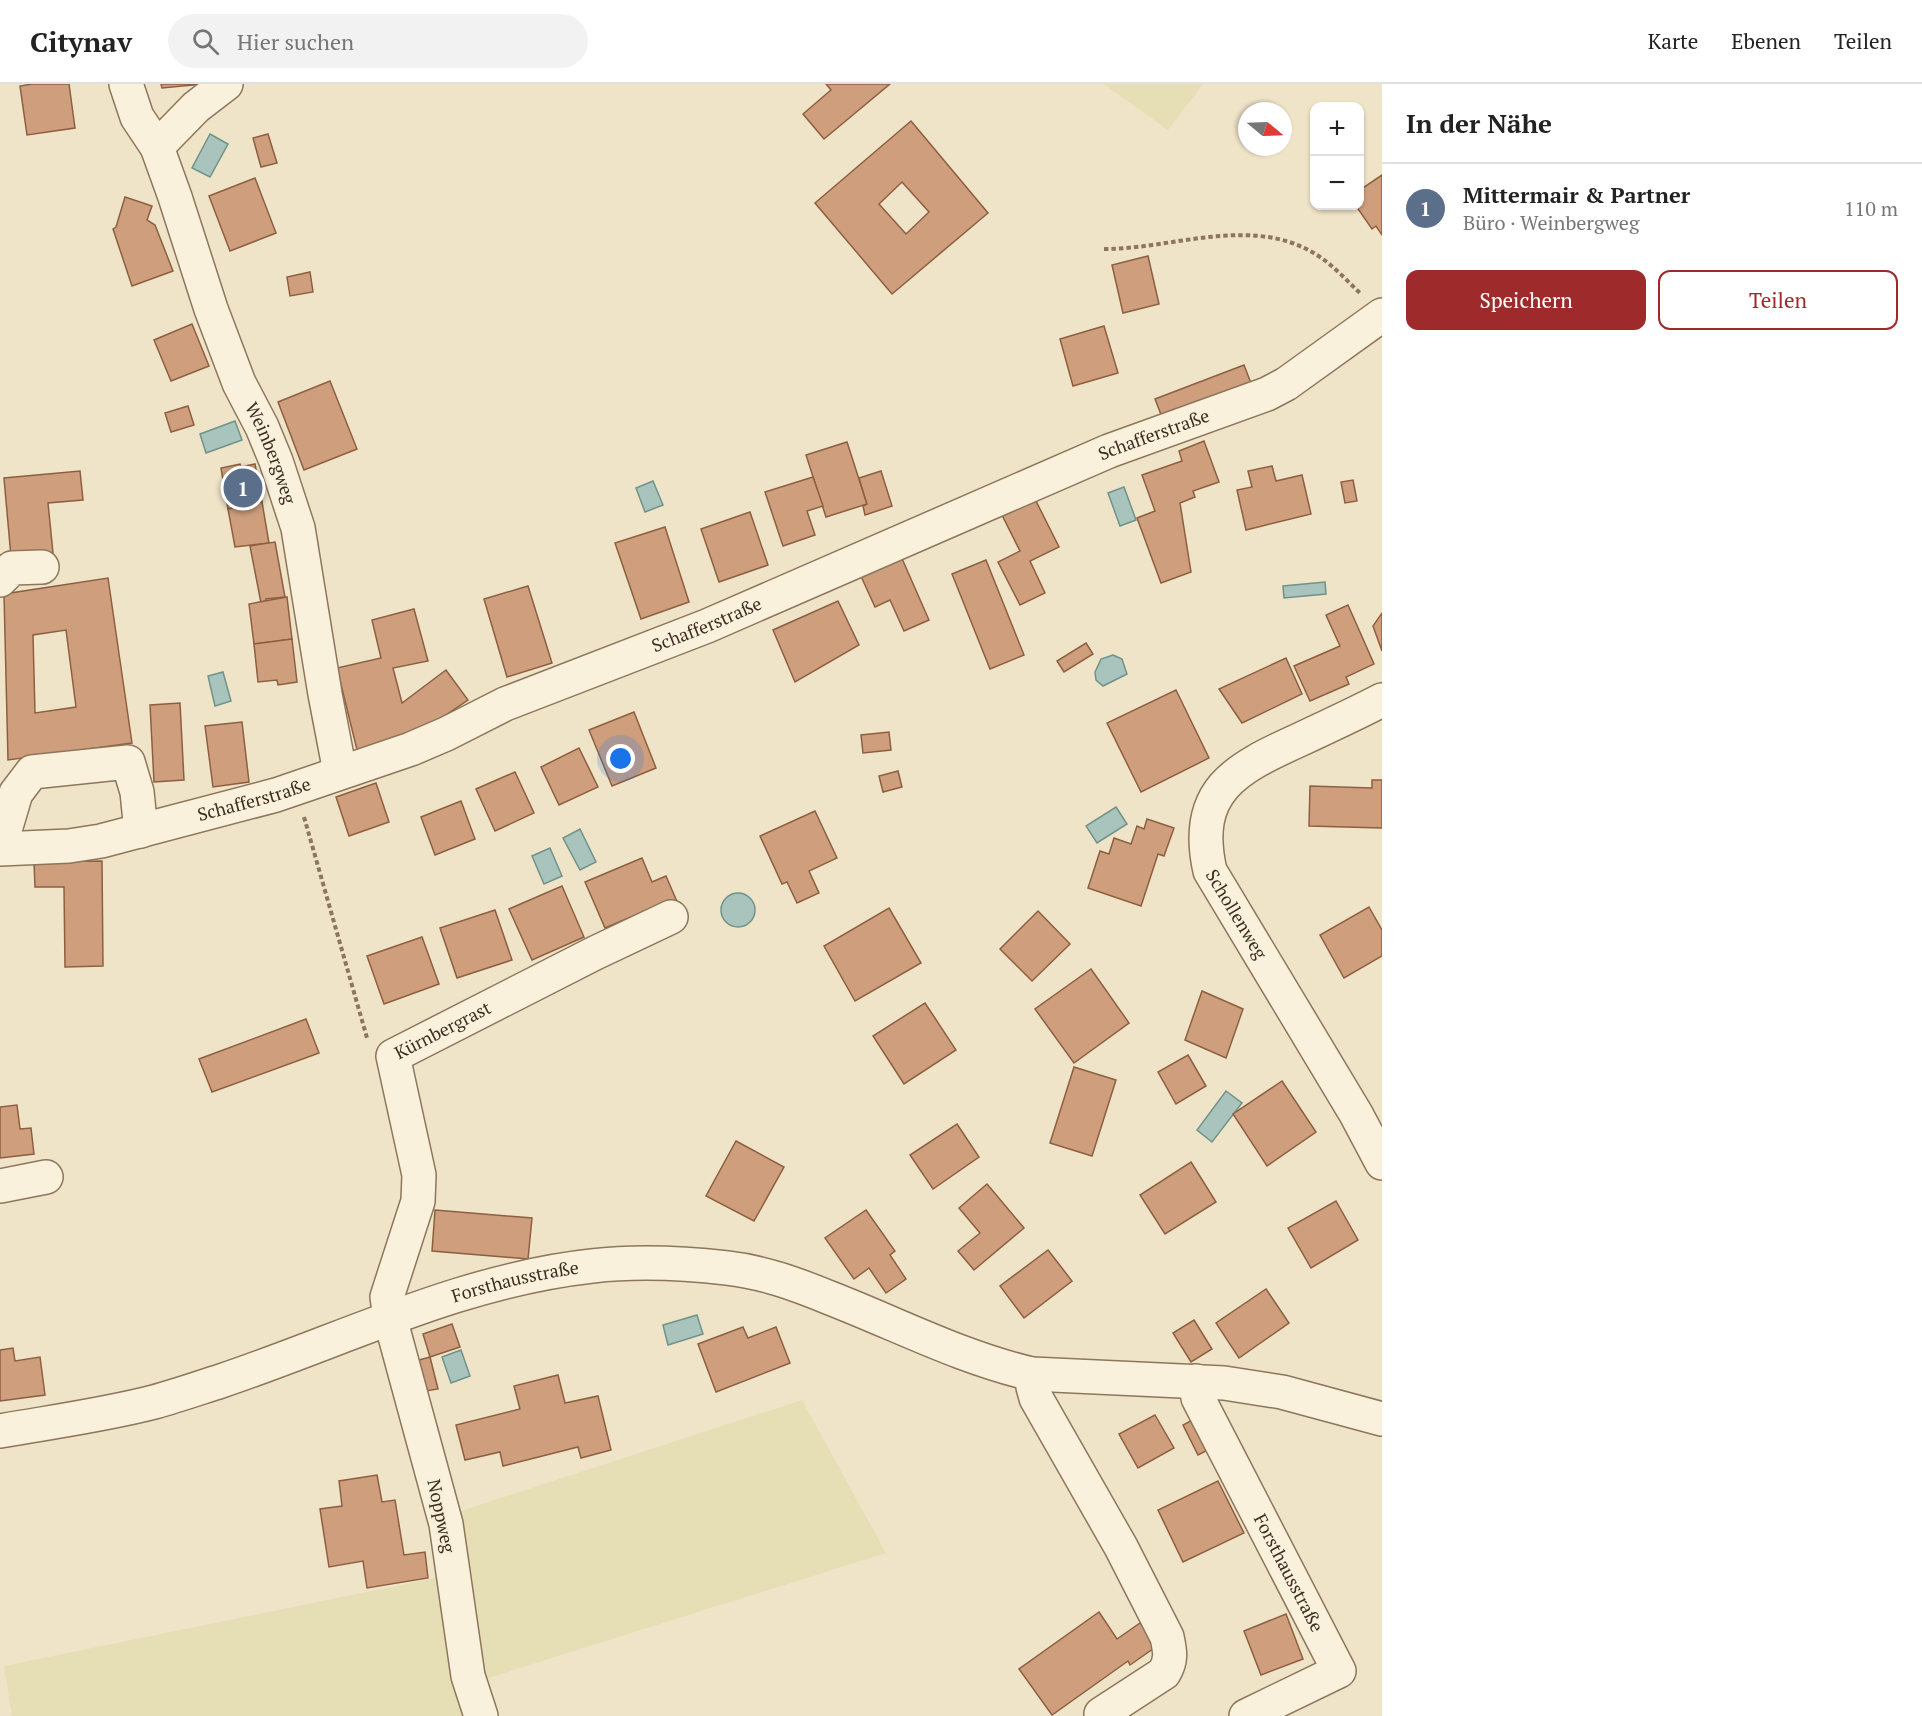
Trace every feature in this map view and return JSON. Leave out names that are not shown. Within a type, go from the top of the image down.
[{"type":"street","name":"Weinbergweg","points":[[126,84],[137,117],[157,147],[211,309],[239,383],[276,461],[298,528],[340,772]]},
{"type":"street","points":[[157,147],[196,107],[226,84]]},
{"type":"street","name":"Schafferstraße","points":[[0,848],[69,846],[102,841],[243,804],[411,749],[505,704],[707,626],[1109,451],[1267,394],[1286,384],[1373,306]]},
{"type":"street","points":[[0,580],[12,568],[42,567]]},
{"type":"street","name":"Schollenweg","points":[[1382,700],[1257,759],[1237,773],[1223,785],[1214,800],[1207,819],[1205,849],[1210,871],[1356,1114],[1382,1163]]},
{"type":"street","points":[[0,848],[8,781],[32,772],[128,762],[137,792],[141,831]]},
{"type":"street","name":"Kürnbergrast","points":[[390,1318],[387,1298],[418,1201],[419,1176],[393,1056],[671,917]]},
{"type":"street","points":[[0,1186],[46,1177]]},
{"type":"street","name":"Forsthausstraße","points":[[0,1431],[153,1402],[222,1380],[390,1318],[490,1285],[594,1265],[637,1264],[728,1268],[794,1283],[962,1353],[1004,1368],[1032,1374],[1224,1383],[1282,1392],[1382,1419]]},
{"type":"street","name":"Noppweg","points":[[390,1318],[446,1524],[468,1676],[481,1716]]},
{"type":"street","points":[[1032,1374],[1032,1387],[1036,1398],[1121,1547],[1167,1637],[1171,1653],[1169,1665],[1164,1673],[1101,1714]]},
{"type":"street","name":"Forsthausstraße","points":[[1196,1381],[1198,1398],[1339,1671],[1246,1716]]},
{"type":"path","points":[[1104,249],[1128,249],[1190,239],[1236,236],[1269,237],[1289,241],[1320,257],[1373,306]]},
{"type":"path","points":[[296,787],[370,1046],[393,1056]]},
{"type":"shaded area","points":[[1104,84],[1203,84],[1168,130]]},
{"type":"shaded area","points":[[802,1400],[886,1553],[482,1680],[455,1513]]},
{"type":"shaded area","points":[[440,1577],[471,1716],[12,1716],[4,1666]]},
{"type":"water","points":[[210,134],[228,144],[210,177],[192,168]]},
{"type":"water","points":[[235,421],[242,440],[206,453],[200,434]]},
{"type":"water","points":[[653,481],[663,505],[645,512],[636,488]]},
{"type":"water","points":[[1124,487],[1136,520],[1120,526],[1108,493]]},
{"type":"water","points":[[1325,582],[1326,594],[1284,598],[1283,586]]},
{"type":"water","points":[[1113,655],[1122,659],[1127,674],[1103,686],[1096,680],[1095,672],[1101,659]]},
{"type":"water","points":[[223,672],[231,701],[215,706],[208,676]]},
{"type":"water","points":[[1116,807],[1127,824],[1097,843],[1086,826]]},
{"type":"water","points":[[580,829],[596,862],[580,870],[563,838]]},
{"type":"water","points":[[550,848],[562,876],[544,884],[532,856]]},
{"type":"water","points":[[738,893],[750,898],[755,910],[750,922],[738,927],[726,922],[721,910],[726,898]]},
{"type":"water","points":[[1226,1091],[1242,1103],[1212,1142],[1197,1130]]},
{"type":"water","points":[[697,1315],[703,1334],[668,1345],[663,1325]]},
{"type":"water","points":[[461,1350],[470,1376],[451,1383],[442,1357]]},
{"type":"building","points":[[69,84],[75,128],[27,135],[20,86]]},
{"type":"building","points":[[161,84],[204,84],[162,88]]},
{"type":"building","points":[[826,84],[890,84],[824,139],[803,114],[831,90]]},
{"type":"building","points":[[911,121],[988,213],[892,294],[815,203]],"holes":[[[902,182],[929,212],[906,234],[879,204]]]},
{"type":"building","points":[[268,134],[277,163],[261,167],[253,138]]},
{"type":"building","points":[[1382,175],[1382,235],[1376,226],[1372,229],[1359,210],[1364,210],[1364,187]]},
{"type":"building","points":[[255,178],[276,233],[230,251],[209,196]]},
{"type":"building","points":[[125,197],[152,206],[147,220],[155,225],[173,271],[132,286],[113,229],[116,227]]},
{"type":"building","points":[[1148,256],[1159,304],[1123,313],[1112,265]]},
{"type":"building","points":[[310,272],[313,292],[290,296],[287,277]]},
{"type":"building","points":[[192,324],[209,366],[171,381],[154,340]]},
{"type":"building","points":[[1104,326],[1118,373],[1073,386],[1060,339]]},
{"type":"building","points":[[1244,365],[1254,391],[1165,425],[1155,399]]},
{"type":"building","points":[[330,381],[357,449],[304,470],[278,402]]},
{"type":"building","points":[[188,406],[194,425],[171,432],[165,413]]},
{"type":"building","points":[[1204,441],[1219,482],[1193,491],[1195,497],[1180,503],[1191,572],[1161,583],[1137,518],[1155,511],[1142,475],[1182,461],[1179,451]]},
{"type":"building","points":[[847,442],[867,504],[826,517],[806,455]]},
{"type":"building","points":[[240,464],[241,467],[255,464],[262,502],[228,509],[221,468]]},
{"type":"building","points":[[1272,466],[1276,481],[1302,475],[1311,514],[1246,530],[1237,490],[1252,487],[1248,471]]},
{"type":"building","points":[[80,471],[83,500],[48,503],[53,553],[11,557],[4,478]]},
{"type":"building","points":[[881,471],[892,506],[865,515],[863,506],[867,504],[859,478]]},
{"type":"building","points":[[813,477],[823,506],[807,511],[815,535],[783,546],[765,492]]},
{"type":"building","points":[[1353,480],[1357,501],[1345,503],[1341,482]]},
{"type":"building","points":[[1033,495],[1059,547],[1030,561],[1045,593],[1020,605],[998,562],[1020,551],[1000,511]]},
{"type":"building","points":[[262,502],[269,543],[235,547],[228,509]]},
{"type":"building","points":[[750,512],[768,565],[719,582],[701,529]]},
{"type":"building","points":[[665,527],[689,602],[641,619],[615,543]]},
{"type":"building","points":[[275,542],[285,597],[266,599],[267,602],[261,603],[250,546]]},
{"type":"building","points":[[900,554],[929,620],[904,631],[890,600],[875,607],[859,572]]},
{"type":"building","points":[[986,560],[1024,655],[990,669],[952,574]]},
{"type":"building","points":[[108,578],[132,743],[8,760],[4,594]],"holes":[[[66,630],[76,707],[35,713],[33,635]]]},
{"type":"building","points":[[528,586],[552,663],[507,677],[484,599]]},
{"type":"building","points":[[287,597],[292,639],[254,644],[249,604]]},
{"type":"building","points":[[838,601],[859,645],[795,682],[773,630]]},
{"type":"building","points":[[1348,605],[1374,664],[1346,677],[1349,684],[1310,701],[1294,666],[1340,646],[1326,615]]},
{"type":"building","points":[[414,609],[428,661],[393,668],[402,703],[446,670],[468,700],[410,739],[359,758],[337,668],[381,658],[372,620]]},
{"type":"building","points":[[1382,613],[1382,651],[1373,626]]},
{"type":"building","points":[[292,639],[297,682],[278,685],[277,680],[258,682],[254,644]]},
{"type":"building","points":[[1086,643],[1093,654],[1064,672],[1057,661]]},
{"type":"building","points":[[1286,658],[1302,694],[1242,723],[1219,689]]},
{"type":"building","points":[[1176,690],[1209,758],[1141,792],[1107,723]]},
{"type":"building","points":[[180,703],[184,780],[154,782],[150,705]]},
{"type":"building","points":[[634,712],[656,768],[612,786],[589,730]]},
{"type":"building","points":[[242,722],[249,782],[213,787],[205,726]]},
{"type":"building","points":[[889,732],[891,750],[863,753],[861,735]]},
{"type":"building","points":[[579,748],[598,787],[559,805],[541,767]]},
{"type":"building","points":[[898,771],[902,787],[883,792],[879,776]]},
{"type":"building","points":[[515,772],[534,813],[495,831],[476,789]]},
{"type":"building","points":[[1372,780],[1382,780],[1382,828],[1309,826],[1310,786],[1372,788]]},
{"type":"building","points":[[376,783],[389,822],[349,836],[336,797]]},
{"type":"building","points":[[461,801],[475,839],[435,855],[421,817]]},
{"type":"building","points":[[815,811],[837,858],[809,871],[819,893],[797,903],[787,882],[782,884],[760,836]]},
{"type":"building","points":[[1147,819],[1174,828],[1164,856],[1158,854],[1141,906],[1088,888],[1100,851],[1109,854],[1114,838],[1131,844],[1137,826],[1144,829]]},
{"type":"building","points":[[642,858],[652,882],[666,876],[678,904],[645,911],[605,928],[585,882]]},
{"type":"building","points":[[102,861],[103,966],[65,967],[64,887],[35,887],[34,862]]},
{"type":"building","points":[[562,886],[584,937],[532,960],[509,909]]},
{"type":"building","points":[[1369,907],[1382,930],[1382,956],[1344,978],[1320,935]]},
{"type":"building","points":[[889,908],[921,963],[855,1001],[824,946]]},
{"type":"building","points":[[495,910],[512,960],[457,978],[440,928]]},
{"type":"building","points":[[1038,911],[1070,944],[1032,981],[1000,949]]},
{"type":"building","points":[[422,937],[439,984],[384,1004],[367,956]]},
{"type":"building","points":[[1091,969],[1129,1023],[1074,1063],[1035,1009]]},
{"type":"building","points":[[1202,991],[1243,1009],[1226,1058],[1185,1040]]},
{"type":"building","points":[[925,1003],[956,1050],[904,1084],[873,1036]]},
{"type":"building","points":[[306,1019],[319,1053],[212,1092],[199,1059]]},
{"type":"building","points":[[1188,1055],[1206,1086],[1176,1104],[1158,1072]]},
{"type":"building","points":[[1074,1067],[1116,1080],[1092,1156],[1050,1143]]},
{"type":"building","points":[[1282,1081],[1316,1132],[1267,1166],[1233,1114]]},
{"type":"building","points":[[17,1105],[20,1129],[31,1128],[34,1154],[0,1158],[0,1107]]},
{"type":"building","points":[[957,1124],[979,1157],[933,1189],[910,1155]]},
{"type":"building","points":[[736,1141],[784,1167],[754,1221],[706,1196]]},
{"type":"building","points":[[1191,1162],[1216,1202],[1165,1234],[1140,1195]]},
{"type":"building","points":[[987,1184],[1024,1228],[974,1270],[958,1251],[980,1233],[959,1208]]},
{"type":"building","points":[[1336,1201],[1358,1240],[1311,1268],[1288,1228]]},
{"type":"building","points":[[435,1210],[532,1218],[528,1259],[432,1251]]},
{"type":"building","points":[[866,1210],[895,1251],[890,1255],[906,1279],[886,1293],[869,1268],[854,1279],[825,1238]]},
{"type":"building","points":[[1048,1250],[1072,1281],[1024,1318],[1000,1286]]},
{"type":"building","points":[[1266,1289],[1289,1323],[1239,1358],[1216,1323]]},
{"type":"building","points":[[1194,1320],[1212,1349],[1191,1362],[1173,1333]]},
{"type":"building","points":[[452,1324],[460,1347],[430,1357],[423,1334]]},
{"type":"building","points":[[743,1327],[748,1338],[776,1327],[790,1363],[716,1392],[698,1344]]},
{"type":"building","points":[[13,1348],[15,1361],[40,1357],[45,1395],[0,1401],[0,1350]]},
{"type":"building","points":[[430,1357],[438,1389],[426,1391],[419,1360]]},
{"type":"building","points":[[558,1375],[565,1403],[598,1396],[611,1450],[581,1458],[578,1447],[503,1466],[500,1452],[465,1460],[456,1425],[520,1409],[514,1386]]},
{"type":"building","points":[[1155,1415],[1174,1448],[1138,1468],[1119,1434]]},
{"type":"building","points":[[1198,1417],[1214,1447],[1198,1455],[1183,1425]]},
{"type":"building","points":[[377,1475],[382,1502],[395,1500],[404,1555],[425,1552],[428,1578],[367,1588],[363,1561],[329,1567],[320,1509],[342,1506],[339,1481]]},
{"type":"building","points":[[1218,1481],[1244,1533],[1183,1562],[1158,1510]]},
{"type":"building","points":[[1099,1612],[1117,1639],[1140,1623],[1157,1646],[1130,1665],[1128,1661],[1052,1715],[1019,1669]]},
{"type":"building","points":[[1286,1614],[1303,1659],[1261,1675],[1244,1631]]},
{"type":"place","name":"Mittermair & Partner","points":[[243,488]]}]
